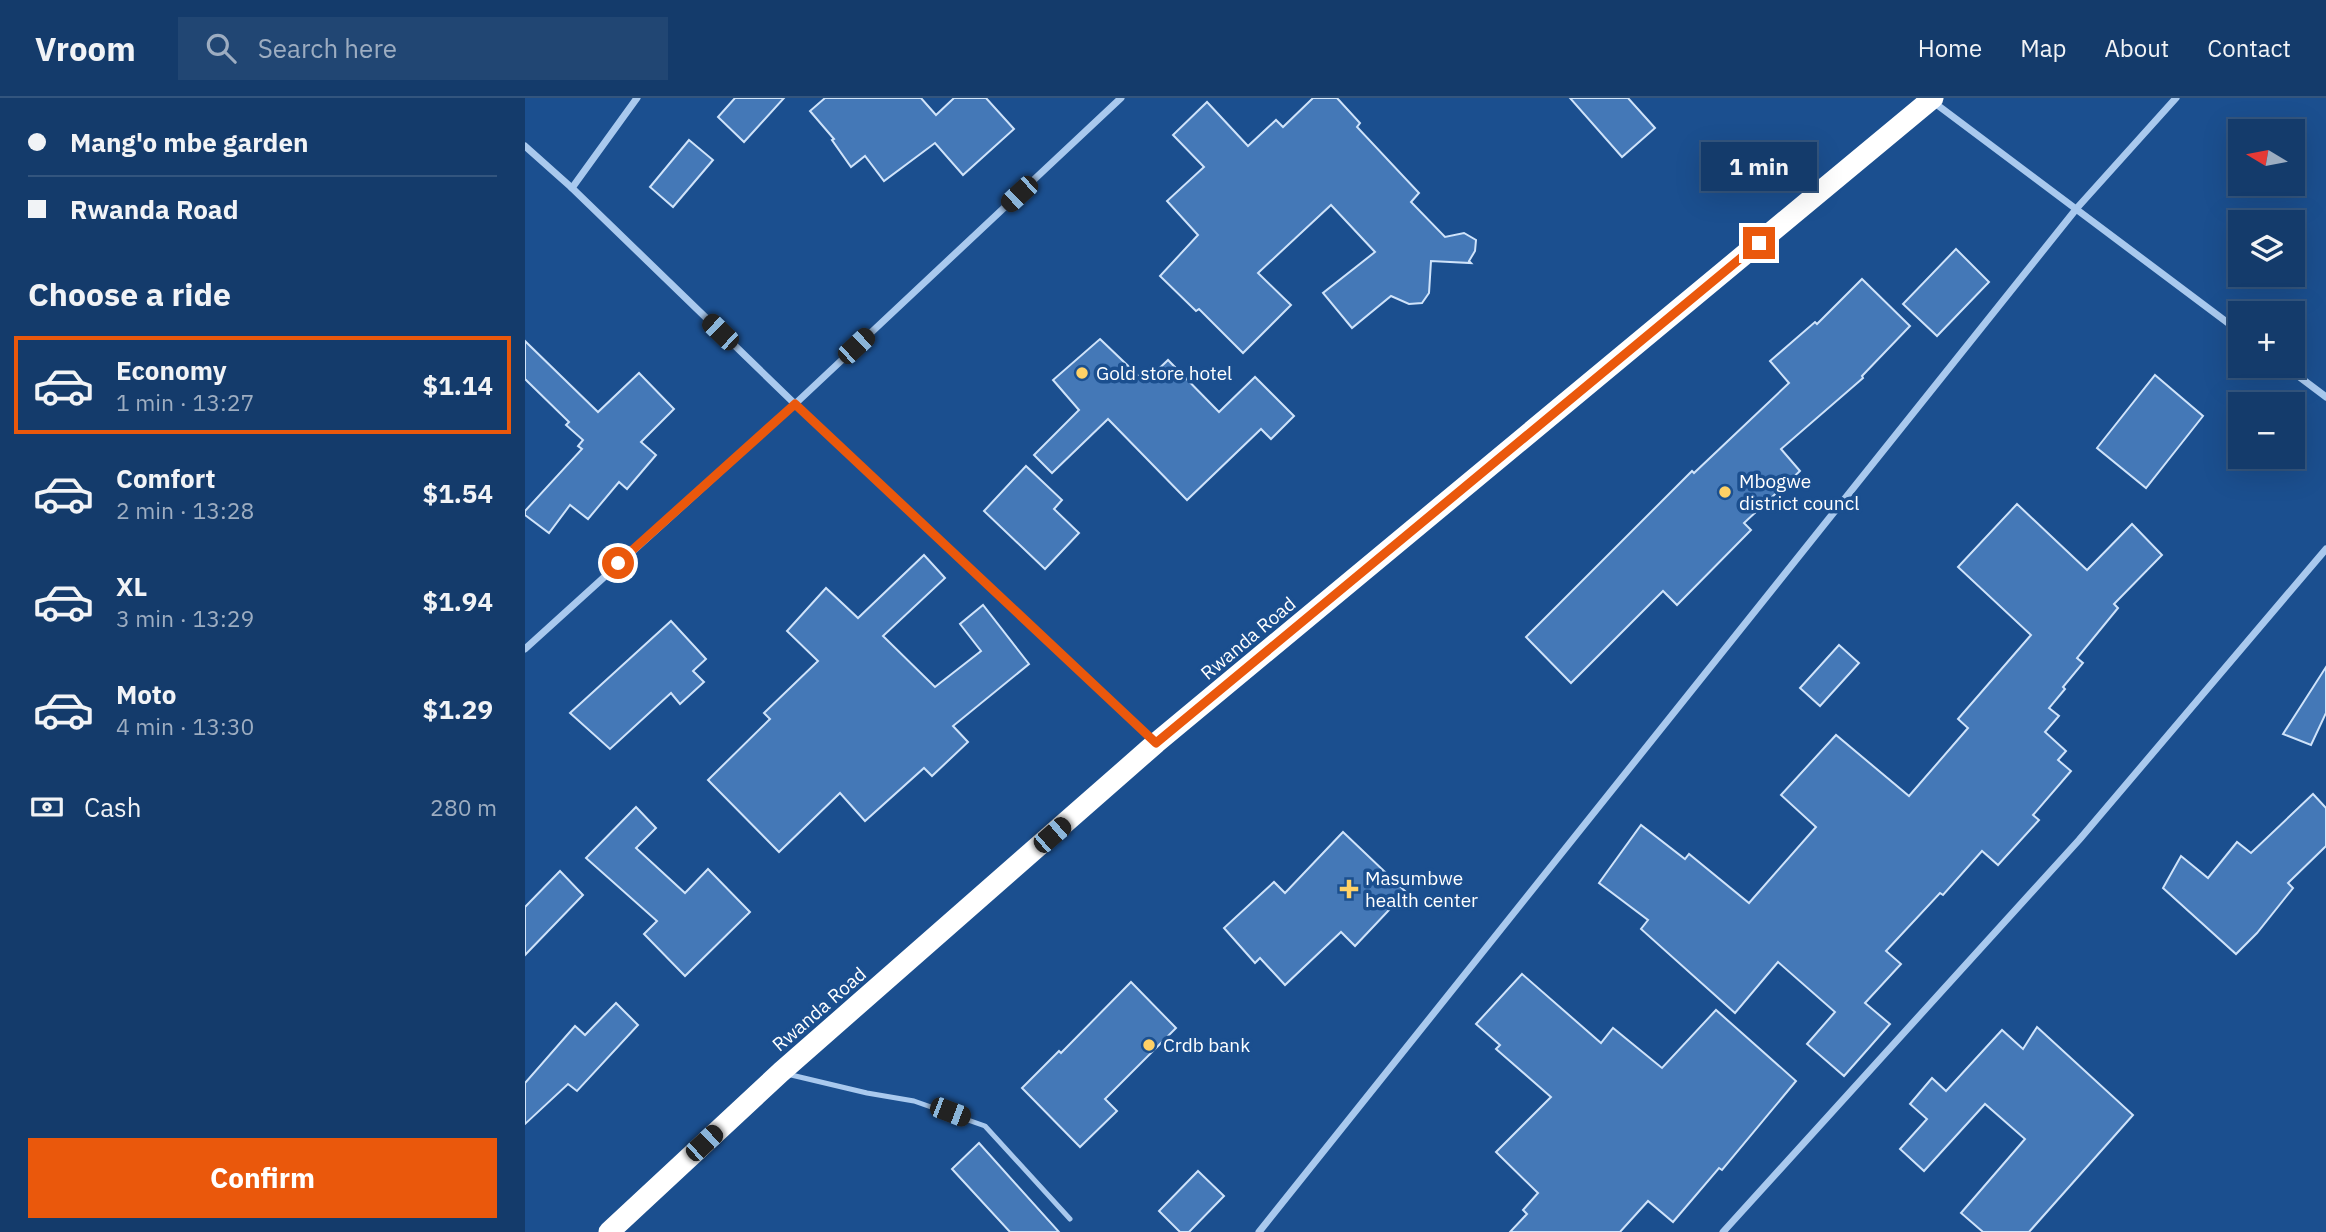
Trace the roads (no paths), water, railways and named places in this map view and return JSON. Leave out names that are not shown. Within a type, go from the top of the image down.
[{"type":"highway","name":"Rwanda Road","points":[[609,1232],[781,1072],[1156,743],[1932,99]]},
{"type":"street","points":[[572,188],[637,98]]},
{"type":"street","points":[[525,649],[795,404],[1121,98]]},
{"type":"street","points":[[1259,1232],[2077,208],[2176,98]]},
{"type":"street","points":[[1932,99],[2228,323]]},
{"type":"street","points":[[525,146],[1156,743]]},
{"type":"street","points":[[2301,378],[2326,397]]},
{"type":"street","points":[[1723,1232],[2079,840],[2326,549]]},
{"type":"lane","points":[[781,1072],[867,1093],[914,1101],[985,1126],[1070,1219]]},
{"type":"place","name":"Gold store hotel","points":[[1082,373]]},
{"type":"place","name":"Mbogwe district councl","points":[[1725,492]]},
{"type":"place","name":"Masumbwe health center","points":[[1349,889]]},
{"type":"place","name":"Crdb bank","points":[[1149,1045]]}]
